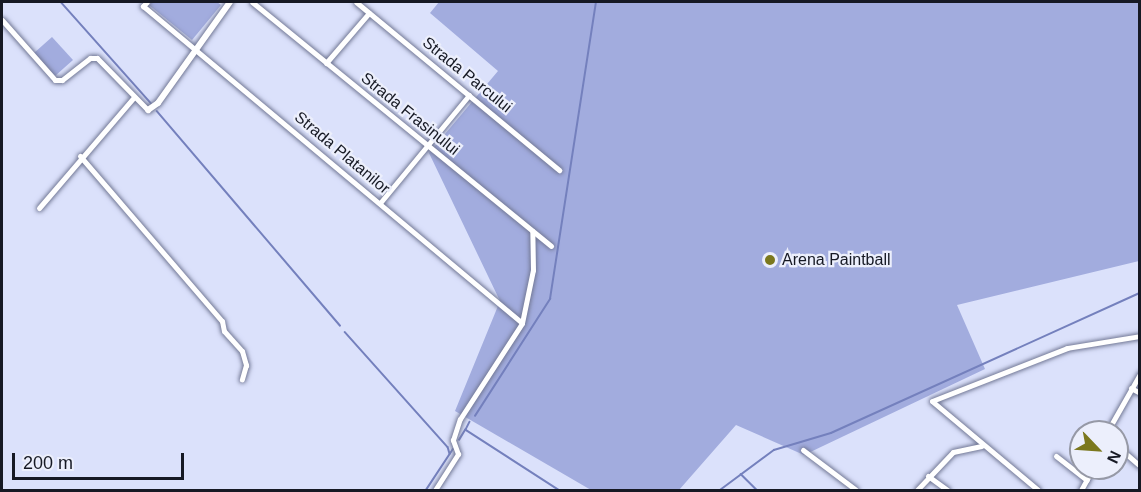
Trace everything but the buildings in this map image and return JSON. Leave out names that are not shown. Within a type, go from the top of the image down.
[{"type":"street","points":[[2,20],[55,81],[97,58],[148,110],[159,103],[230,2]]},
{"type":"street","name":"Strada Frasinului","points":[[252,2],[550,246]]},
{"type":"street","name":"Strada Parcului","points":[[356,2],[559,170]]},
{"type":"street","name":"Strada Platanilor","points":[[145,4],[522,322]]},
{"type":"street","points":[[326,63],[369,13]]},
{"type":"street","points":[[381,203],[469,95]]},
{"type":"street","points":[[39,208],[80,156],[134,97]]},
{"type":"street","points":[[80,156],[222,321],[224,331],[242,351],[246,365],[242,379]]},
{"type":"street","points":[[435,490],[458,454],[453,440],[460,419],[522,322],[533,270],[532,231]]},
{"type":"street","points":[[1038,490],[981,446],[932,401],[1067,348],[1140,336]]},
{"type":"street","points":[[1114,420],[1140,375]]},
{"type":"street","points":[[1131,388],[1140,393]]},
{"type":"street","points":[[917,490],[953,452],[981,446]]},
{"type":"street","points":[[803,450],[856,490]]},
{"type":"street","points":[[1056,456],[1069,466]]},
{"type":"street","points":[[928,476],[947,490]]},
{"type":"street","points":[[1081,490],[1087,480]]},
{"type":"shaded area","points":[[152,2],[217,2],[221,5],[192,40],[149,5]]},
{"type":"shaded area","points":[[439,2],[1139,2],[1139,261],[957,305],[985,369],[804,455],[736,425],[679,490],[591,490],[455,411],[500,301],[429,153],[498,71],[430,13]]},
{"type":"shaded area","points":[[52,37],[73,60],[55,76],[34,53]]},
{"type":"waterway","points":[[61,2],[152,104]]},
{"type":"waterway","points":[[475,416],[550,299],[596,2]]},
{"type":"waterway","points":[[157,111],[340,325]]},
{"type":"waterway","points":[[720,490],[774,450],[831,433],[1140,293]]},
{"type":"waterway","points":[[345,332],[448,447],[450,454]]},
{"type":"waterway","points":[[470,422],[466,430],[559,490]]},
{"type":"waterway","points":[[459,440],[465,430]]},
{"type":"waterway","points":[[426,490],[453,449]]},
{"type":"waterway","points":[[741,474],[757,490]]},
{"type":"place","name":"Arena Paintball","points":[[770,260]]}]
